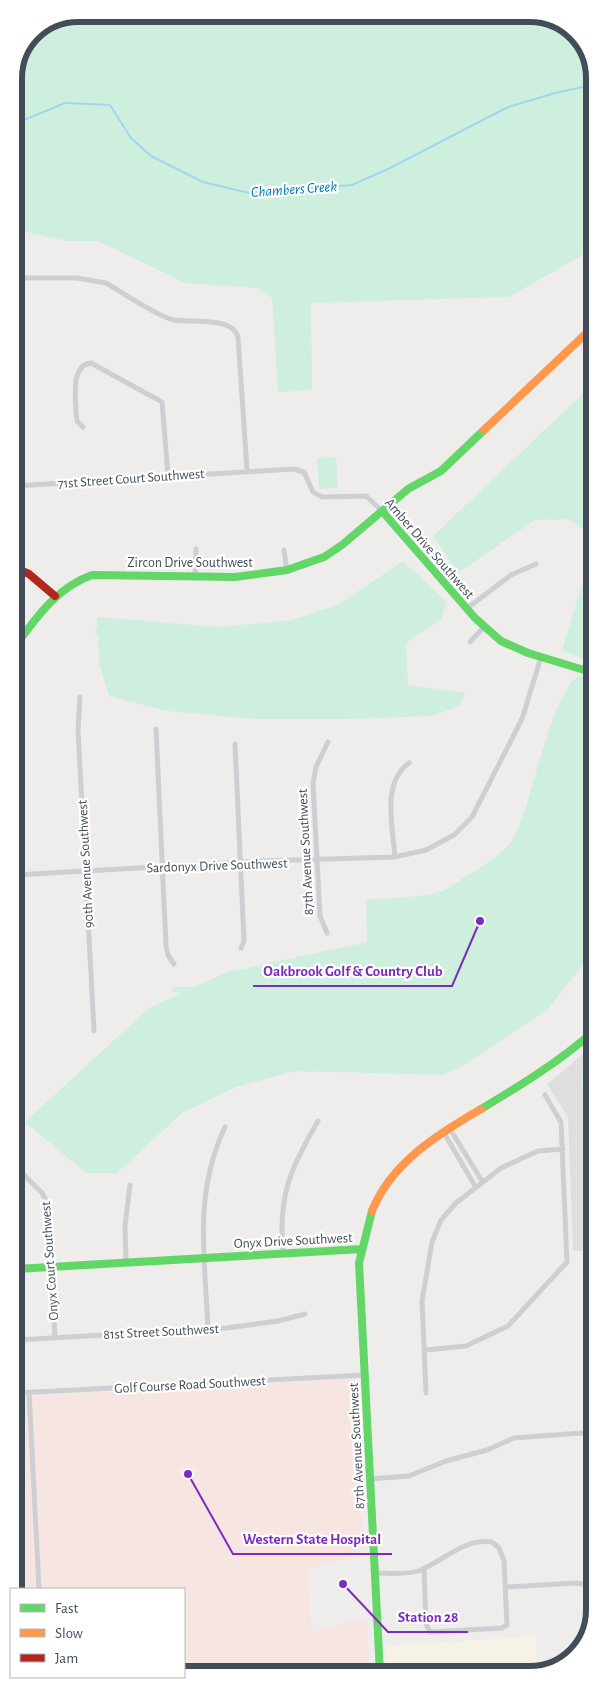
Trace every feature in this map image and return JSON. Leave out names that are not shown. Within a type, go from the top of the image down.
[{"type":"street","points":[[23,278],[77,278],[95,280],[106,283],[172,320],[224,323],[233,328],[238,337],[247,470]]},
{"type":"street","name":"Zircon Drive Southwest","points":[[23,636],[55,596],[77,579],[101,574],[196,578],[235,577],[287,570],[324,557],[342,545],[408,489],[441,471],[586,334]]},
{"type":"street","points":[[83,427],[77,421],[76,414],[77,372],[87,363],[95,364],[162,402],[168,475]]},
{"type":"street","name":"Amber Drive Southwest","points":[[247,470],[297,469],[305,474],[313,492],[322,497],[366,496],[382,511],[466,609],[501,641],[541,657],[586,671]]},
{"type":"street","name":"71st Street Court Southwest","points":[[23,485],[247,470]]},
{"type":"street","points":[[196,549],[196,578]]},
{"type":"street","points":[[284,550],[287,570]]},
{"type":"street","points":[[466,609],[511,575],[536,564]]},
{"type":"street","points":[[23,571],[29,574],[55,596]]},
{"type":"street","points":[[470,642],[484,627]]},
{"type":"street","name":"Sardonyx Drive Southwest","points":[[22,875],[240,862],[318,861],[395,857],[414,854],[440,843],[461,830],[472,818],[522,719],[541,657]]},
{"type":"street","name":"90th Avenue Southwest","points":[[80,697],[78,730],[94,1031]]},
{"type":"street","points":[[156,729],[166,946],[168,956],[174,964]]},
{"type":"street","name":"87th Avenue Southwest","points":[[327,933],[320,916],[314,777],[328,742]]},
{"type":"street","points":[[235,744],[244,941],[241,948]]},
{"type":"street","points":[[395,857],[392,790],[399,772],[409,763]]},
{"type":"street","name":"Onyx Drive Southwest","points":[[22,1269],[283,1252],[362,1249],[370,1217],[378,1197],[402,1164],[447,1131],[546,1071],[586,1038]]},
{"type":"street","points":[[426,1350],[466,1346],[508,1326],[567,1262],[564,1232],[567,1223],[561,1122],[545,1095]]},
{"type":"street","points":[[283,1252],[281,1224],[285,1189],[296,1161],[318,1121]]},
{"type":"street","points":[[208,1329],[203,1216],[207,1180],[213,1156],[225,1127]]},
{"type":"street","points":[[447,1131],[482,1181]]},
{"type":"street","points":[[447,1131],[476,1186]]},
{"type":"street","points":[[426,1393],[423,1355],[426,1350],[422,1301],[432,1242],[441,1220],[456,1203],[501,1168],[538,1151],[563,1149]]},
{"type":"street","name":"Onyx Court Southwest","points":[[22,1174],[45,1197],[55,1337]]},
{"type":"street","points":[[126,1262],[126,1218],[130,1185]]},
{"type":"street","name":"87th Avenue Southwest","points":[[362,1249],[360,1263],[369,1480],[376,1574],[380,1666]]},
{"type":"street","name":"81st Street Southwest","points":[[22,1340],[256,1325],[305,1314]]},
{"type":"street","name":"Golf Course Road Southwest","points":[[22,1393],[365,1376]]},
{"type":"street","points":[[29,1392],[38,1588]]},
{"type":"street","points":[[369,1480],[409,1476],[436,1464],[487,1450],[514,1438],[586,1433]]},
{"type":"street","points":[[376,1574],[415,1572],[463,1546],[477,1542],[492,1542],[501,1552],[506,1587],[508,1619],[506,1627],[431,1632],[426,1624],[424,1568]]},
{"type":"street","points":[[506,1587],[576,1583],[586,1585]]},
{"type":"shaded area","points":[[586,1052],[586,1250],[573,1251],[568,1117],[547,1084]]},
{"type":"shaded area","points":[[355,1378],[363,1551],[309,1570],[311,1632],[366,1618],[369,1666],[185,1665],[185,1588],[22,1588],[22,1397]]},
{"type":"shaded area","points":[[535,1636],[537,1665],[388,1666],[387,1646]]},
{"type":"green space","points":[[79,22],[534,23],[552,27],[564,34],[573,42],[585,64],[586,253],[509,297],[311,303],[312,390],[278,392],[272,298],[257,288],[185,283],[98,241],[66,241],[23,231],[24,64],[28,54],[42,36],[57,27]]},
{"type":"green space","points":[[586,391],[586,531],[567,519],[535,520],[458,573],[433,536]]},
{"type":"green space","points":[[336,457],[338,488],[319,489],[317,458]]},
{"type":"green space","points":[[403,561],[447,602],[441,619],[406,643],[408,685],[465,693],[460,706],[431,716],[349,719],[253,719],[167,711],[109,696],[99,663],[98,634],[94,633],[97,627],[97,617],[219,627],[292,620],[339,604]]},
{"type":"green space","points":[[586,572],[586,660],[562,650]]},
{"type":"green space","points":[[580,676],[586,677],[586,961],[548,1009],[461,1067],[442,1075],[295,1071],[236,1087],[182,1113],[117,1173],[86,1173],[25,1122],[149,1008],[182,993],[172,992],[173,987],[194,987],[228,972],[367,942],[366,900],[412,897],[443,891],[499,854],[513,839],[520,824],[551,724],[560,701],[570,684]]},
{"type":"green space","points":[[586,1072],[586,1092],[582,1084],[581,1077]]},
{"type":"green space","points":[[586,1172],[586,1197],[585,1197]]},
{"type":"waterway","name":"Chambers Creek","points":[[23,119],[24,120],[65,103],[110,105],[131,138],[151,156],[203,182],[249,193],[352,185],[388,169],[508,107],[555,93],[586,86]]},
{"type":"traffic: fast","points":[[23,636],[48,604],[68,588],[92,575],[235,577],[287,570],[324,557],[342,545],[408,489],[441,471],[484,430]]},
{"type":"traffic: fast","points":[[382,511],[475,618],[501,641],[528,653],[586,671]]},
{"type":"traffic: fast","points":[[481,1109],[525,1082],[586,1038]]},
{"type":"traffic: fast","points":[[372,1211],[359,1263],[380,1666]]},
{"type":"traffic: fast","points":[[22,1269],[362,1249]]},
{"type":"traffic: slow","points":[[484,430],[586,334]]},
{"type":"traffic: slow","points":[[372,1211],[380,1194],[404,1164],[448,1129],[481,1109]]},
{"type":"traffic: jam","points":[[23,571],[29,574],[55,596]]},
{"type":"place","name":"Oakbrook Golf & Country Club","points":[[480,921]]},
{"type":"place","name":"Western State Hospital","points":[[188,1474]]},
{"type":"place","name":"Station 28","points":[[343,1584]]}]
